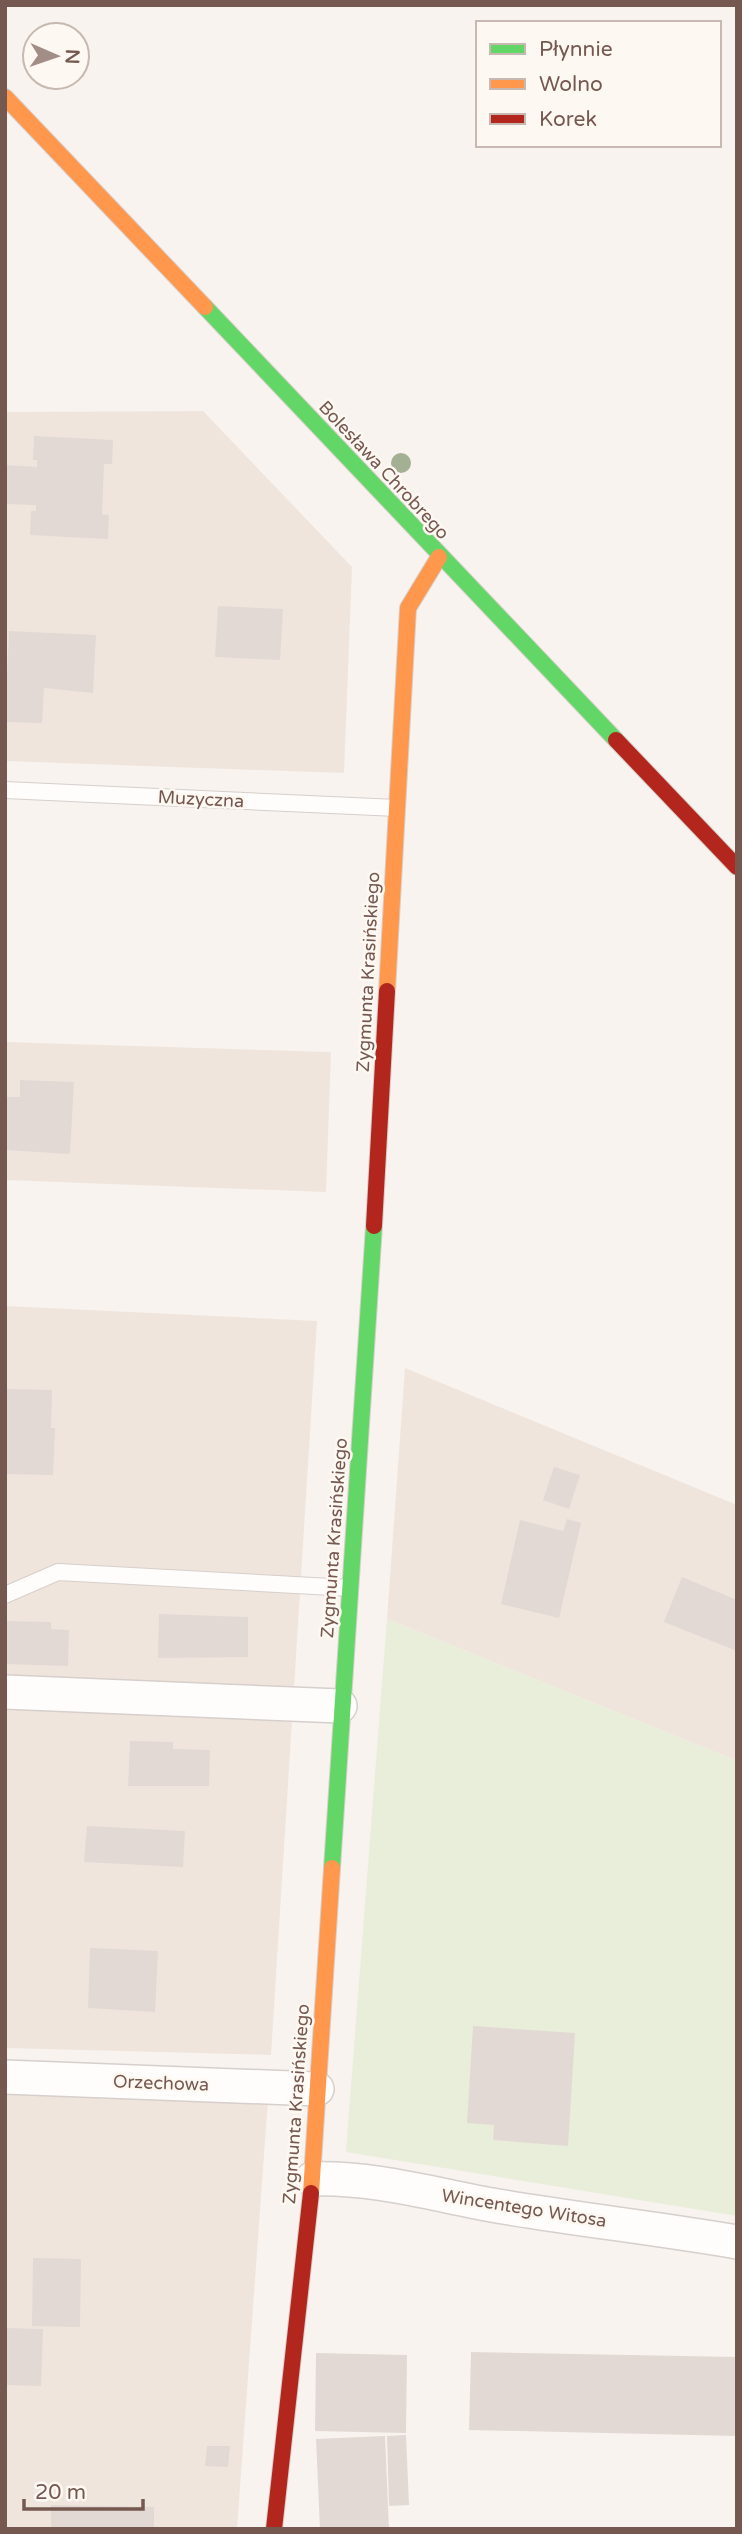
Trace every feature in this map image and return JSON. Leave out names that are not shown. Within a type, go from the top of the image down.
[{"type":"street","name":"Bolesława Chrobrego","points":[[5,97],[737,867]]},
{"type":"street","name":"Zygmunta Krasińskiego","points":[[274,2529],[312,2179],[408,608],[439,556]]},
{"type":"street","points":[[5,1692],[340,1706]]},
{"type":"street","name":"Orzechowa","points":[[5,2077],[317,2089]]},
{"type":"street","name":"Wincentego Witosa","points":[[312,2179],[388,2185],[494,2205],[737,2242]]},
{"type":"lane","name":"Muzyczna","points":[[5,790],[397,808]]},
{"type":"lane","points":[[5,1595],[58,1572],[350,1588]]},
{"type":"shaded area","points":[[203,411],[352,567],[344,773],[5,761],[5,412]]},
{"type":"shaded area","points":[[5,1042],[331,1052],[326,1192],[5,1180]]},
{"type":"shaded area","points":[[5,1306],[317,1321],[271,2055],[5,2048]]},
{"type":"shaded area","points":[[405,1368],[737,1505],[737,1761],[387,1619]]},
{"type":"shaded area","points":[[5,2091],[268,2100],[237,2529],[5,2529]]},
{"type":"green space","points":[[387,1619],[737,1761],[737,2216],[346,2152]]},
{"type":"building","points":[[34,436],[113,440],[112,464],[104,464],[102,514],[109,515],[108,539],[30,535],[31,511],[36,511],[36,505],[5,504],[5,465],[37,467],[37,460],[33,460]]},
{"type":"building","points":[[218,606],[283,609],[280,660],[215,657]]},
{"type":"building","points":[[9,631],[96,635],[93,693],[44,688],[42,723],[5,722]]},
{"type":"building","points":[[20,1080],[74,1082],[70,1154],[5,1150],[5,1097],[20,1097]]},
{"type":"building","points":[[5,1389],[52,1390],[51,1428],[55,1428],[53,1475],[5,1474]]},
{"type":"building","points":[[554,1467],[580,1475],[569,1509],[543,1500]]},
{"type":"building","points":[[567,1519],[581,1523],[559,1618],[501,1604],[520,1520],[563,1531]]},
{"type":"building","points":[[682,1577],[737,1600],[737,1651],[664,1622]]},
{"type":"building","points":[[159,1614],[248,1617],[248,1657],[158,1658]]},
{"type":"building","points":[[5,1621],[51,1622],[51,1629],[69,1630],[68,1666],[5,1664]]},
{"type":"building","points":[[130,1741],[173,1742],[173,1749],[210,1750],[209,1786],[128,1786]]},
{"type":"building","points":[[87,1826],[185,1831],[183,1867],[84,1862]]},
{"type":"building","points":[[90,1948],[158,1951],[155,2012],[88,2008]]},
{"type":"building","points":[[473,2026],[575,2033],[568,2146],[493,2140],[494,2125],[467,2123]]},
{"type":"building","points":[[33,2258],[81,2259],[80,2327],[32,2326]]},
{"type":"building","points":[[5,2328],[43,2329],[41,2386],[5,2385]]},
{"type":"building","points":[[471,2352],[737,2357],[737,2436],[469,2430]]},
{"type":"building","points":[[316,2353],[407,2355],[406,2433],[315,2431]]},
{"type":"building","points":[[406,2435],[409,2505],[389,2506],[387,2436]]},
{"type":"building","points":[[385,2436],[389,2529],[320,2529],[316,2439]]},
{"type":"building","points":[[207,2446],[230,2446],[228,2467],[205,2466]]},
{"type":"building","points":[[51,2505],[154,2507],[154,2529],[51,2529]]},
{"type":"traffic: fast","points":[[205,307],[616,740]]},
{"type":"traffic: fast","points":[[332,1868],[374,1226]]},
{"type":"traffic: slow","points":[[5,97],[205,307]]},
{"type":"traffic: slow","points":[[387,991],[408,608],[439,557]]},
{"type":"traffic: slow","points":[[311,2193],[332,1868]]},
{"type":"traffic: jam","points":[[616,740],[737,867]]},
{"type":"traffic: jam","points":[[374,1226],[387,991]]},
{"type":"traffic: jam","points":[[274,2529],[311,2193]]}]
